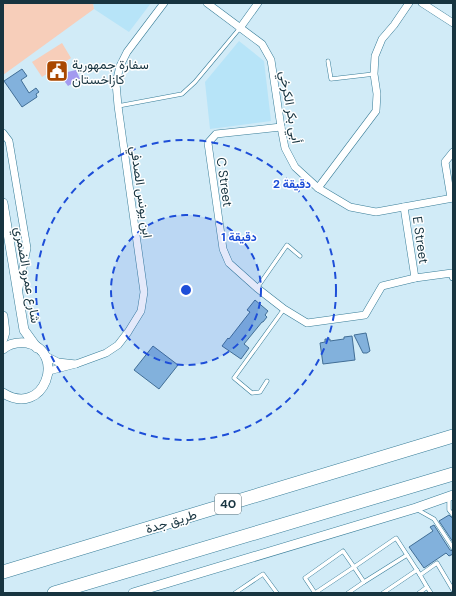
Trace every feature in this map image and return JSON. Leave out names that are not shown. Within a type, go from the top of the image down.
[{"type":"highway","name":"طريق جدة","points":[[3,572],[453,436]]},
{"type":"highway","points":[[54,593],[453,474]]},
{"type":"street","name":"ابن يونس الصدفي","points":[[49,371],[76,364],[106,353],[118,345],[141,311],[144,292],[116,83],[120,66],[127,52],[164,3]]},
{"type":"street","name":"أبي بكر الكرخي","points":[[207,3],[262,44],[271,60],[285,148],[295,167],[318,188],[350,207],[376,212],[452,198]]},
{"type":"street","points":[[240,28],[258,3]]},
{"type":"street","points":[[318,188],[376,111],[377,94],[374,74],[376,56],[382,39],[394,25],[409,3]]},
{"type":"street","points":[[422,3],[453,23]]},
{"type":"street","name":"C Street","points":[[281,127],[216,134],[208,143],[223,249],[229,263],[257,288],[284,309],[307,323],[365,315],[382,286],[415,278],[452,273],[453,277]]},
{"type":"street","points":[[3,133],[8,141],[27,248],[18,292]]},
{"type":"street","points":[[452,198],[445,162],[453,152]]},
{"type":"street","name":"شارع عمرو الضمري","points":[[3,203],[24,330],[44,355]]},
{"type":"street","name":"E Street","points":[[404,207],[415,278]]},
{"type":"street","points":[[3,316],[5,332],[3,339]]},
{"type":"street","points":[[3,349],[13,343],[22,342],[37,348]]},
{"type":"street","points":[[44,355],[58,362],[76,364]]},
{"type":"street","points":[[3,393],[20,399],[37,393],[47,380],[49,371],[48,362],[44,355]]},
{"type":"street","points":[[133,593],[416,508],[451,496]]},
{"type":"lane","points":[[118,106],[182,94],[195,82],[240,28]]},
{"type":"lane","points":[[328,61],[331,79],[374,74]]},
{"type":"lane","points":[[257,288],[287,245],[300,256]]},
{"type":"lane","points":[[267,381],[260,392],[252,393],[234,378],[284,309]]},
{"type":"lane","points":[[451,496],[450,510],[453,515]]},
{"type":"lane","points":[[416,508],[434,519],[453,548]]},
{"type":"lane","points":[[364,582],[354,567],[343,551],[305,578],[315,593],[354,567],[396,538],[431,593]]},
{"type":"lane","points":[[348,593],[407,555]]},
{"type":"lane","points":[[420,575],[437,563],[453,590]]},
{"type":"lane","points":[[384,593],[417,570]]},
{"type":"lane","points":[[235,593],[263,574],[277,593]]},
{"type":"lane","points":[[419,593],[427,587]]},
{"type":"shaded area","points":[[3,3],[93,3],[94,9],[3,75]]},
{"type":"shaded area","points":[[93,3],[151,3],[129,32],[94,9]]},
{"type":"shaded area","points":[[239,41],[264,61],[271,121],[210,129],[205,82]]},
{"type":"shaded area","points":[[62,43],[71,58],[42,77],[32,62]]},
{"type":"shaded area","points":[[76,70],[80,79],[68,86],[59,74]]},
{"type":"building","points":[[22,69],[27,76],[21,80],[29,93],[36,88],[39,92],[36,94],[37,97],[22,107],[4,81]]},
{"type":"building","points":[[255,300],[268,311],[265,315],[267,317],[244,344],[249,348],[241,359],[222,346],[250,312],[247,310]]},
{"type":"building","points":[[366,333],[370,351],[363,353],[354,335]]},
{"type":"building","points":[[352,336],[355,360],[323,364],[320,343],[325,342],[325,339],[330,339],[330,341]]},
{"type":"building","points":[[153,346],[178,365],[159,389],[134,370]]},
{"type":"building","points":[[449,515],[453,518],[453,542],[439,521]]},
{"type":"building","points":[[434,525],[450,550],[453,551],[453,554],[449,556],[446,553],[424,568],[409,547],[433,531],[430,527]]},
{"type":"place","name":"سفارة جمهورية كازاخستان","points":[[57,71]]}]
